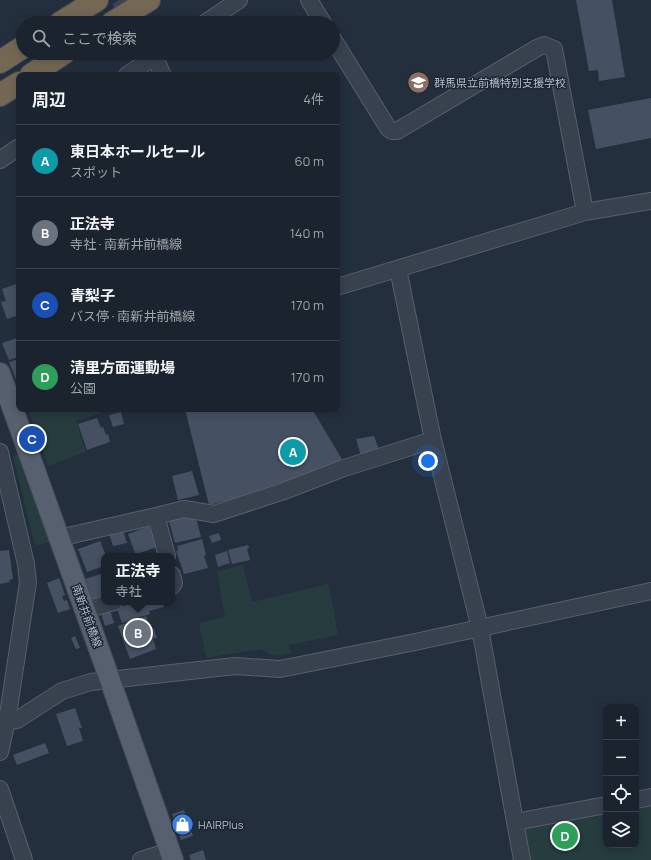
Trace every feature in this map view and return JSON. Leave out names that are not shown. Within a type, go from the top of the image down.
[{"type":"highway","points":[[71,16],[96,0]]},
{"type":"highway","points":[[123,16],[149,0]]},
{"type":"highway","points":[[0,62],[16,52]]},
{"type":"highway","points":[[36,72],[54,60]]},
{"type":"highway","points":[[0,95],[16,85]]},
{"type":"main road","name":"南新井前橋線","points":[[0,373],[171,855]]},
{"type":"street","points":[[215,16],[239,0]]},
{"type":"street","points":[[309,0],[319,16]]},
{"type":"street","points":[[340,50],[388,128],[392,131],[397,131],[537,48],[544,45],[554,50],[585,212]]},
{"type":"street","points":[[132,72],[149,60]]},
{"type":"street","points":[[157,60],[158,68],[161,72]]},
{"type":"street","points":[[0,160],[16,150]]},
{"type":"street","points":[[340,286],[585,212],[651,201]]},
{"type":"street","points":[[398,269],[433,440],[480,628],[522,860]]},
{"type":"street","points":[[59,538],[184,509],[214,514],[284,491],[342,469],[433,440]]},
{"type":"street","points":[[0,452],[26,564],[28,582],[7,721],[1,746]]},
{"type":"street","points":[[156,516],[166,553]]},
{"type":"street","points":[[7,721],[17,720],[51,697],[67,689],[90,682],[235,666],[280,668],[415,642],[651,591]]},
{"type":"street","points":[[85,610],[103,605]]},
{"type":"street","points":[[0,788],[24,860]]},
{"type":"street","points":[[639,799],[651,797]]},
{"type":"street","points":[[515,822],[603,806]]},
{"type":"street","points":[[142,860],[171,855]]},
{"type":"green space","points":[[29,412],[103,412],[76,421],[86,452],[48,466]]},
{"type":"green space","points":[[20,455],[49,542],[35,546],[13,456]]},
{"type":"green space","points":[[243,565],[252,602],[328,584],[338,635],[289,645],[291,653],[274,656],[261,649],[206,658],[199,623],[225,617],[217,571]]},
{"type":"green space","points":[[651,803],[651,860],[528,860],[522,827],[603,813],[603,848],[639,848],[639,805]]},
{"type":"building","points":[[576,0],[612,0],[625,77],[599,81],[598,70],[589,71]]},
{"type":"building","points":[[651,98],[651,138],[596,149],[588,110]]},
{"type":"building","points":[[16,284],[16,316],[7,319],[1,302],[6,301],[2,289]]},
{"type":"building","points":[[16,338],[16,358],[9,360],[2,343]]},
{"type":"building","points":[[16,360],[16,380],[9,362]]},
{"type":"building","points":[[121,412],[124,424],[113,427],[109,415]]},
{"type":"building","points":[[186,412],[314,412],[343,461],[237,498],[209,505]]},
{"type":"building","points":[[97,418],[101,428],[103,427],[106,435],[108,434],[110,442],[87,450],[78,424]]},
{"type":"building","points":[[374,436],[379,450],[361,456],[356,439]]},
{"type":"building","points":[[192,471],[199,495],[178,500],[172,476]]},
{"type":"building","points":[[195,514],[201,537],[175,543],[169,521]]},
{"type":"building","points":[[149,526],[157,547],[140,553],[135,553],[128,534]]},
{"type":"building","points":[[123,530],[127,543],[113,546],[109,534]]},
{"type":"building","points":[[219,533],[221,540],[212,543],[209,536]]},
{"type":"building","points":[[202,539],[206,555],[204,556],[208,568],[184,574],[176,551],[178,551],[177,546]]},
{"type":"building","points":[[100,541],[105,553],[101,553],[101,567],[87,572],[78,549]]},
{"type":"building","points":[[248,545],[249,548],[247,549],[250,560],[232,564],[228,550]]},
{"type":"building","points":[[9,550],[13,579],[9,580],[10,582],[0,584],[0,551]]},
{"type":"building","points":[[227,551],[230,563],[218,567],[215,555]]},
{"type":"building","points":[[101,574],[101,598],[92,601],[85,579]]},
{"type":"building","points":[[59,578],[65,595],[62,596],[64,601],[67,600],[70,609],[58,613],[47,583]]},
{"type":"building","points":[[126,605],[163,605],[164,607],[149,611],[150,614],[122,623],[117,608]]},
{"type":"building","points":[[110,610],[114,623],[105,626],[101,613]]},
{"type":"building","points":[[146,616],[150,627],[153,627],[157,638],[153,639],[156,649],[130,659],[118,626]]},
{"type":"building","points":[[75,636],[80,648],[76,649],[71,638]]},
{"type":"building","points":[[75,708],[82,728],[79,728],[83,741],[67,746],[56,714]]},
{"type":"building","points":[[45,743],[49,753],[17,765],[13,755]]},
{"type":"building","name":"HAIRPlus","points":[[184,810],[193,836],[181,840],[172,814]]},
{"type":"building","points":[[203,850],[206,860],[191,860],[189,855]]},
{"type":"tunnel","points":[[119,0],[129,16]]},
{"type":"place","name":"群馬県立前橋特別支援学校","points":[[419,83]]},
{"type":"place","name":"青梨子","points":[[32,439]]},
{"type":"place","name":"東日本ホールセール","points":[[293,452]]},
{"type":"place","name":"正法寺","points":[[138,633]]},
{"type":"place","name":"HAIRPlus","points":[[183,825]]},
{"type":"place","name":"清里方面運動場","points":[[565,836]]}]
